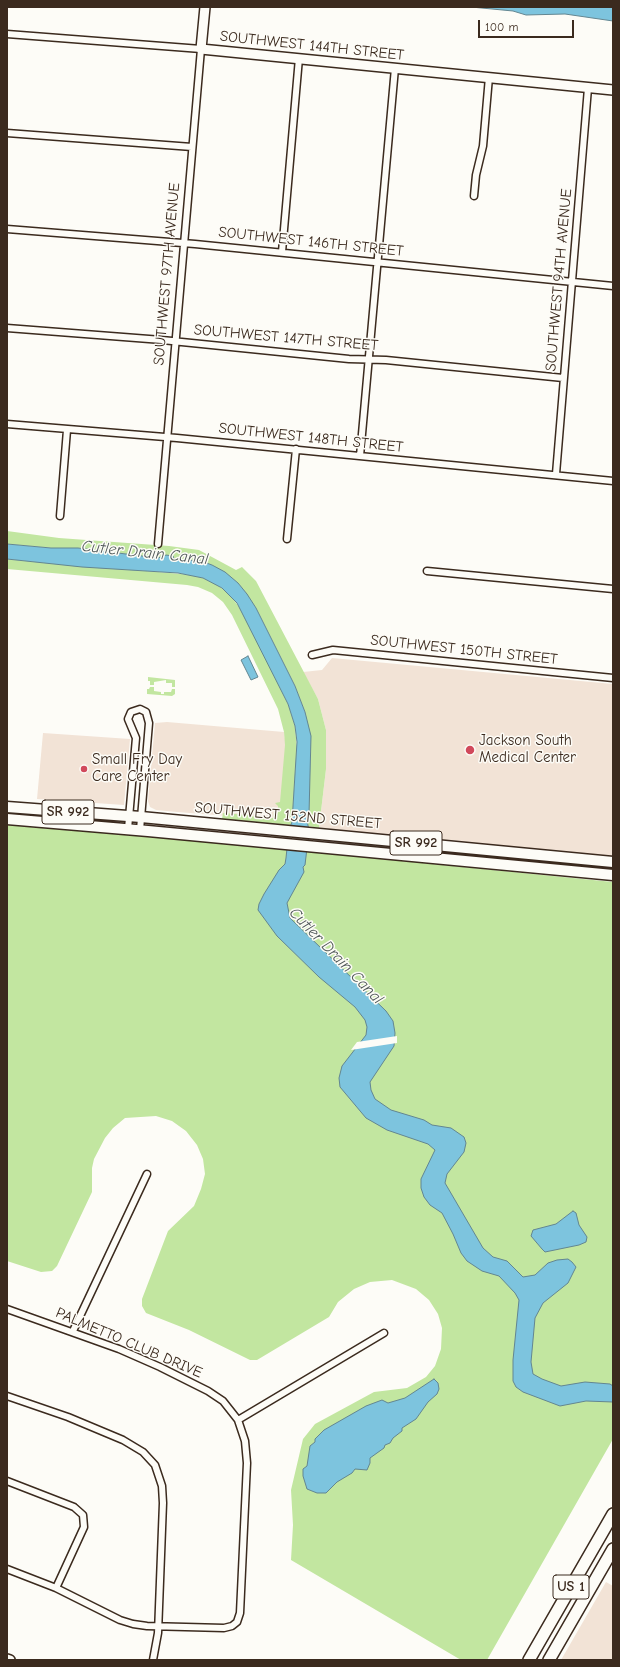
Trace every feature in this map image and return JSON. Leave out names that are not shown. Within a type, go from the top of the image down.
[{"type":"highway","name":"US 1","points":[[529,1660],[613,1514]]},
{"type":"highway","name":"US 1","points":[[549,1660],[613,1549]]},
{"type":"main road","name":"SOUTHWEST 152ND STREET","points":[[7,807],[141,817],[613,862]]},
{"type":"main road","name":"SOUTHWEST 152ND STREET","points":[[7,819],[613,874]]},
{"type":"street","name":"SOUTHWEST 97TH AVENUE","points":[[158,544],[183,243],[205,7]]},
{"type":"street","name":"SOUTHWEST 144TH STREET","points":[[7,34],[201,48],[613,90]]},
{"type":"street","points":[[282,252],[299,58]]},
{"type":"street","points":[[360,456],[395,68]]},
{"type":"street","points":[[474,196],[476,175],[483,146],[489,77]]},
{"type":"street","name":"SOUTHWEST 94TH AVENUE","points":[[556,474],[588,88]]},
{"type":"street","points":[[7,133],[192,147]]},
{"type":"street","name":"SOUTHWEST 146TH STREET","points":[[7,229],[282,252],[613,286]]},
{"type":"street","name":"SOUTHWEST 147TH STREET","points":[[7,328],[175,341],[563,378]]},
{"type":"street","name":"SOUTHWEST 148TH STREET","points":[[7,424],[296,449],[534,474],[556,474],[613,481]]},
{"type":"street","points":[[60,516],[66,430]]},
{"type":"street","points":[[287,539],[296,449]]},
{"type":"street","points":[[427,571],[613,589]]},
{"type":"street","name":"SOUTHWEST 150TH STREET","points":[[312,655],[333,650],[613,678]]},
{"type":"street","points":[[128,829],[136,738],[128,719],[131,712],[140,709],[146,712],[149,723],[140,830]]},
{"type":"street","points":[[73,1331],[147,1174]]},
{"type":"street","name":"PALMETTO CLUB DRIVE","points":[[7,1309],[73,1331],[160,1367],[201,1387],[223,1401],[238,1420],[245,1440],[247,1462],[240,1613],[234,1625],[224,1628],[158,1627]]},
{"type":"street","points":[[238,1420],[384,1333]]},
{"type":"street","points":[[7,1396],[82,1422],[131,1444],[147,1456],[160,1476],[163,1491],[163,1508],[158,1627],[153,1660]]},
{"type":"street","points":[[7,1481],[77,1508],[82,1514],[84,1521],[83,1529],[56,1588]]},
{"type":"street","points":[[7,1568],[56,1588],[122,1621],[142,1626],[158,1627]]},
{"type":"shaded area","name":"Jackson South Medical Center","points":[[332,658],[613,684],[613,857],[319,828],[326,769],[326,730],[318,699],[303,672],[322,670]]},
{"type":"shaded area","points":[[167,722],[284,732],[287,756],[279,820],[156,810],[150,807],[148,801],[155,723]]},
{"type":"shaded area","name":"Small Fry Day Care Center","points":[[43,733],[130,739],[124,805],[37,799]]},
{"type":"shaded area","points":[[606,1582],[613,1586],[613,1660],[561,1660]]},
{"type":"green space","points":[[7,531],[59,538],[169,546],[199,550],[236,570],[242,567],[256,581],[318,699],[326,730],[326,769],[319,828],[308,826],[307,823],[309,814],[308,791],[311,753],[305,712],[295,686],[256,608],[238,583],[212,565],[201,561],[174,559],[171,556],[158,558],[78,548],[51,548],[7,544]]},
{"type":"green space","points":[[7,559],[193,575],[211,580],[229,594],[240,608],[274,674],[288,704],[295,726],[297,749],[292,822],[290,825],[222,819],[223,813],[247,815],[248,810],[250,816],[273,818],[274,812],[278,813],[278,806],[275,803],[280,802],[285,745],[284,732],[278,709],[232,615],[223,602],[212,593],[198,587],[7,569]]},
{"type":"green space","points":[[148,677],[175,680],[175,687],[172,687],[172,683],[166,683],[166,680],[154,682],[154,685],[150,685]]},
{"type":"green space","points":[[154,687],[154,691],[161,692],[161,694],[164,694],[164,692],[171,692],[172,689],[175,689],[175,694],[172,696],[147,694],[147,689]]},
{"type":"green space","points":[[7,825],[232,844],[613,882],[613,1439],[487,1660],[461,1660],[291,1560],[293,1525],[291,1490],[303,1439],[315,1424],[374,1392],[407,1388],[426,1377],[435,1366],[441,1349],[442,1328],[438,1314],[429,1300],[416,1289],[392,1280],[370,1282],[354,1289],[338,1302],[329,1317],[257,1360],[250,1360],[189,1330],[146,1313],[142,1306],[142,1299],[168,1231],[194,1206],[205,1174],[203,1159],[197,1145],[186,1131],[172,1121],[156,1116],[125,1118],[113,1128],[105,1138],[94,1159],[92,1168],[92,1192],[57,1266],[52,1271],[41,1272],[7,1261]]},
{"type":"water","points":[[471,7],[613,7],[613,21],[565,14],[526,15],[513,11]]},
{"type":"water","points":[[7,544],[51,548],[78,548],[158,558],[166,555],[173,556],[174,559],[201,561],[225,572],[238,583],[247,594],[256,608],[295,686],[305,712],[311,736],[309,814],[307,820],[309,831],[305,865],[303,867],[304,872],[287,903],[290,918],[386,1011],[393,1021],[395,1033],[394,1046],[370,1082],[371,1090],[375,1099],[391,1110],[424,1120],[432,1125],[451,1128],[464,1137],[466,1143],[464,1152],[447,1174],[445,1183],[483,1248],[493,1257],[507,1261],[523,1277],[535,1275],[548,1263],[557,1260],[568,1259],[576,1267],[568,1283],[543,1303],[535,1318],[531,1362],[533,1374],[561,1386],[585,1382],[610,1384],[613,1386],[613,1402],[586,1401],[560,1406],[523,1392],[516,1387],[513,1381],[513,1360],[519,1300],[515,1293],[499,1276],[482,1271],[467,1261],[461,1253],[442,1213],[430,1205],[424,1197],[421,1188],[421,1179],[435,1150],[428,1144],[387,1130],[366,1118],[340,1087],[339,1078],[342,1066],[366,1035],[367,1027],[365,1020],[355,1007],[319,977],[277,936],[258,910],[264,894],[279,870],[285,864],[289,829],[292,822],[297,742],[295,726],[288,704],[237,603],[222,588],[203,578],[178,573],[82,567],[7,559]]},
{"type":"water","points":[[248,656],[258,677],[251,680],[241,660]]},
{"type":"water","points":[[573,1211],[576,1213],[579,1225],[587,1237],[586,1242],[579,1245],[545,1252],[531,1236],[533,1230],[556,1224]]},
{"type":"water","points":[[434,1379],[438,1383],[439,1389],[437,1394],[428,1402],[416,1419],[402,1428],[402,1431],[393,1438],[390,1443],[385,1445],[384,1448],[370,1458],[370,1463],[367,1470],[355,1469],[352,1473],[337,1482],[326,1493],[317,1493],[307,1489],[303,1476],[303,1469],[307,1466],[310,1446],[324,1430],[366,1406],[382,1400],[388,1403],[405,1398]]},
{"type":"pier","points":[[289,825],[309,827],[307,852],[286,850]]},
{"type":"pier","points":[[397,1036],[397,1043],[351,1050],[357,1042]]},
{"type":"place","name":"Jackson South Medical Center","points":[[470,750]]},
{"type":"place","name":"Small Fry Day Care Center","points":[[84,769]]},
{"type":"water label","name":"Cutler Drain Canal","points":[[145,553]]},
{"type":"water label","name":"Cutler Drain Canal","points":[[336,956]]}]
